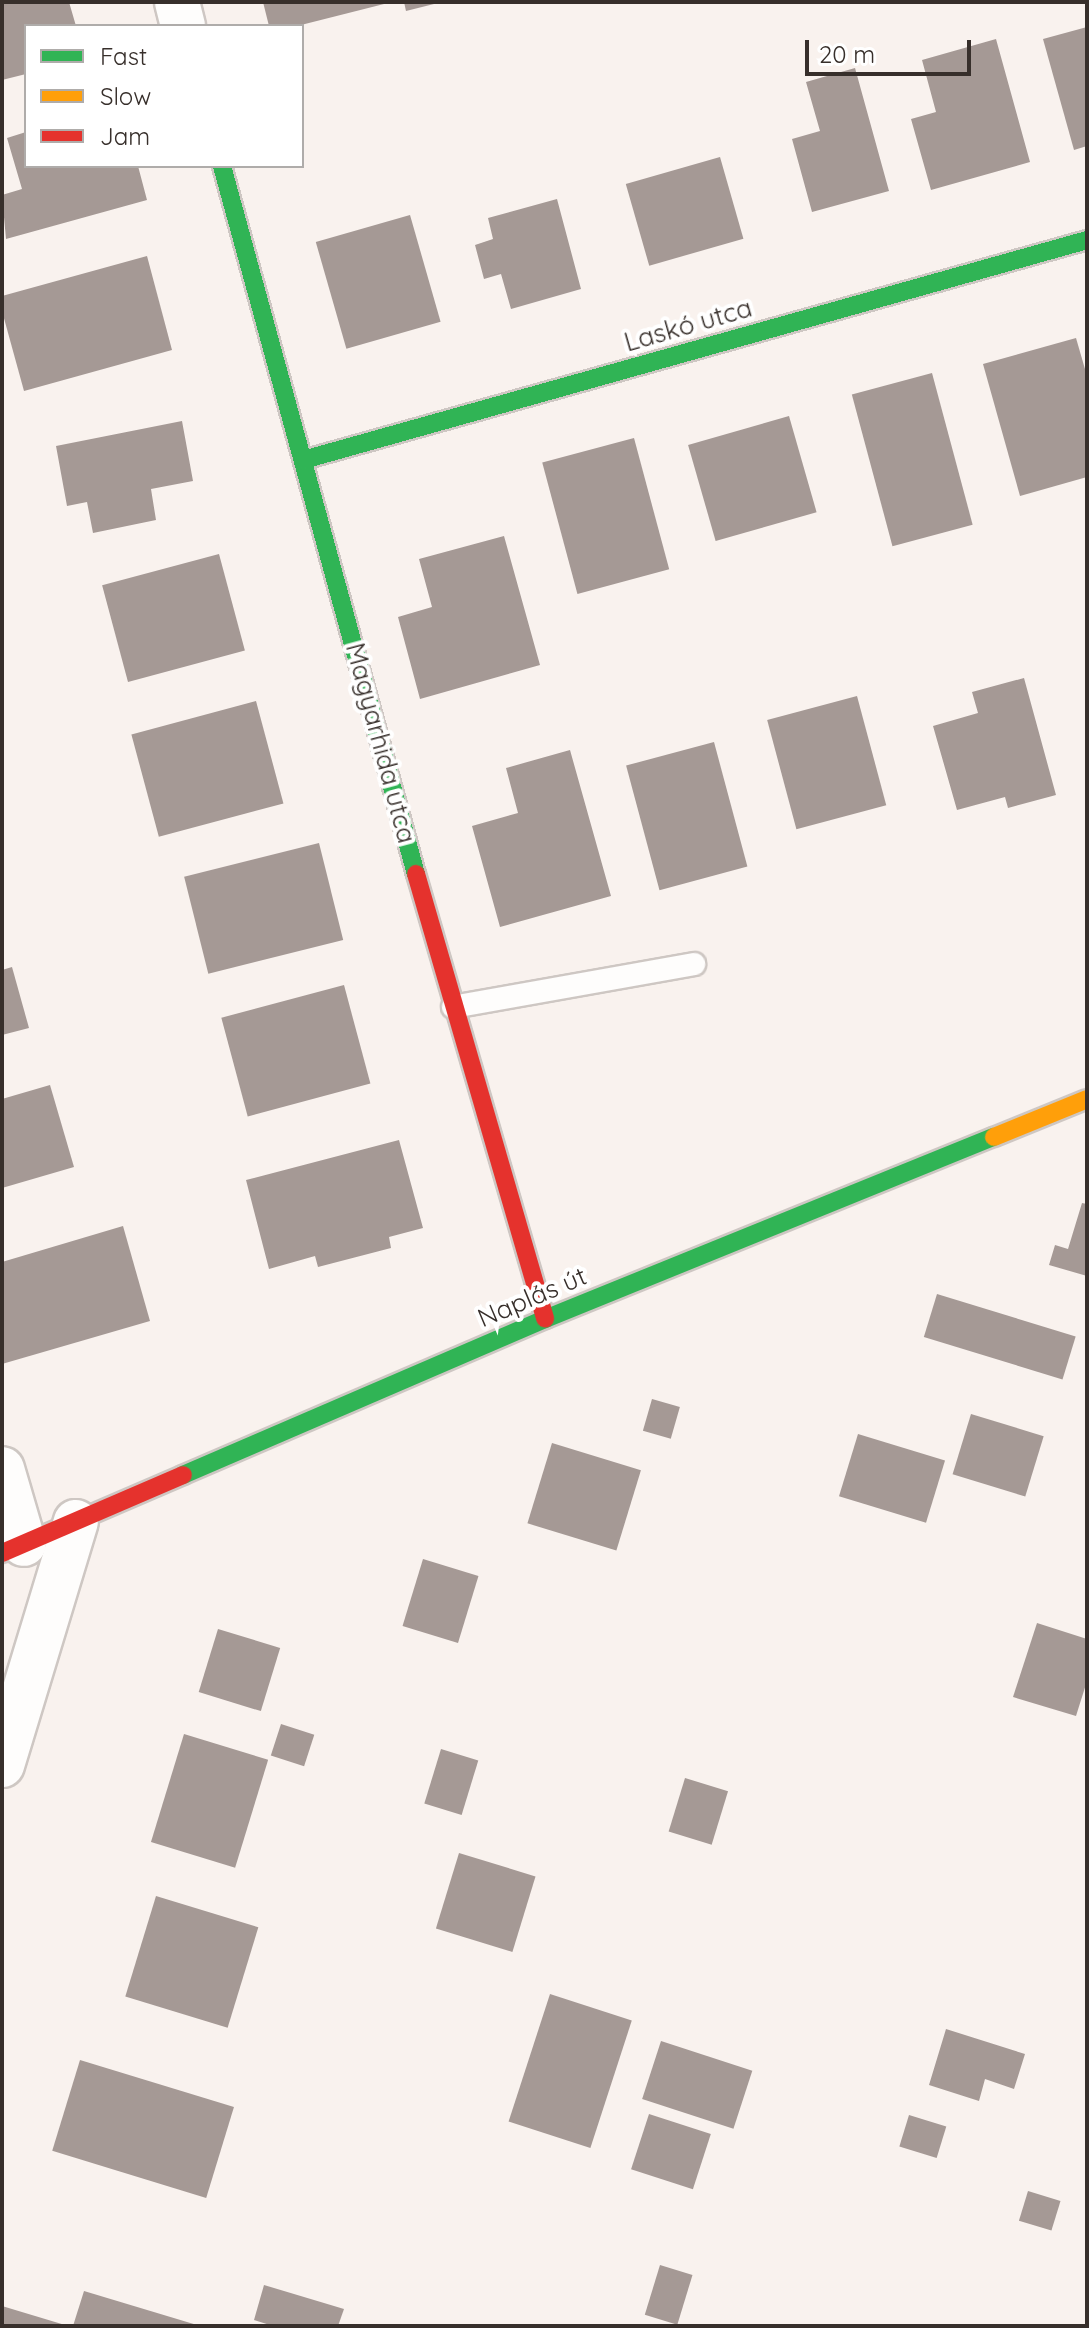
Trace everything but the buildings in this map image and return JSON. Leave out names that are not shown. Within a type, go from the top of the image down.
[{"type":"street","points":[[177,2],[182,24]]},
{"type":"street","name":"Magyarhida utca","points":[[223,168],[453,1007],[545,1319]]},
{"type":"street","name":"Laskó utca","points":[[303,460],[1087,240]]},
{"type":"street","name":"Naplás út","points":[[13,1549],[545,1319],[1087,1099]]},
{"type":"street","points":[[2,1469],[13,1549]]},
{"type":"street","points":[[2,1765],[76,1522]]},
{"type":"lane","points":[[453,1007],[694,964]]},
{"type":"traffic: fast","points":[[223,168],[416,874]]},
{"type":"traffic: fast","points":[[303,460],[1087,240]]},
{"type":"traffic: fast","points":[[183,1475],[545,1319],[994,1137]]},
{"type":"traffic: slow","points":[[994,1137],[1087,1099]]},
{"type":"traffic: jam","points":[[416,874],[545,1319]]},
{"type":"traffic: jam","points":[[2,1553],[183,1475]]}]
